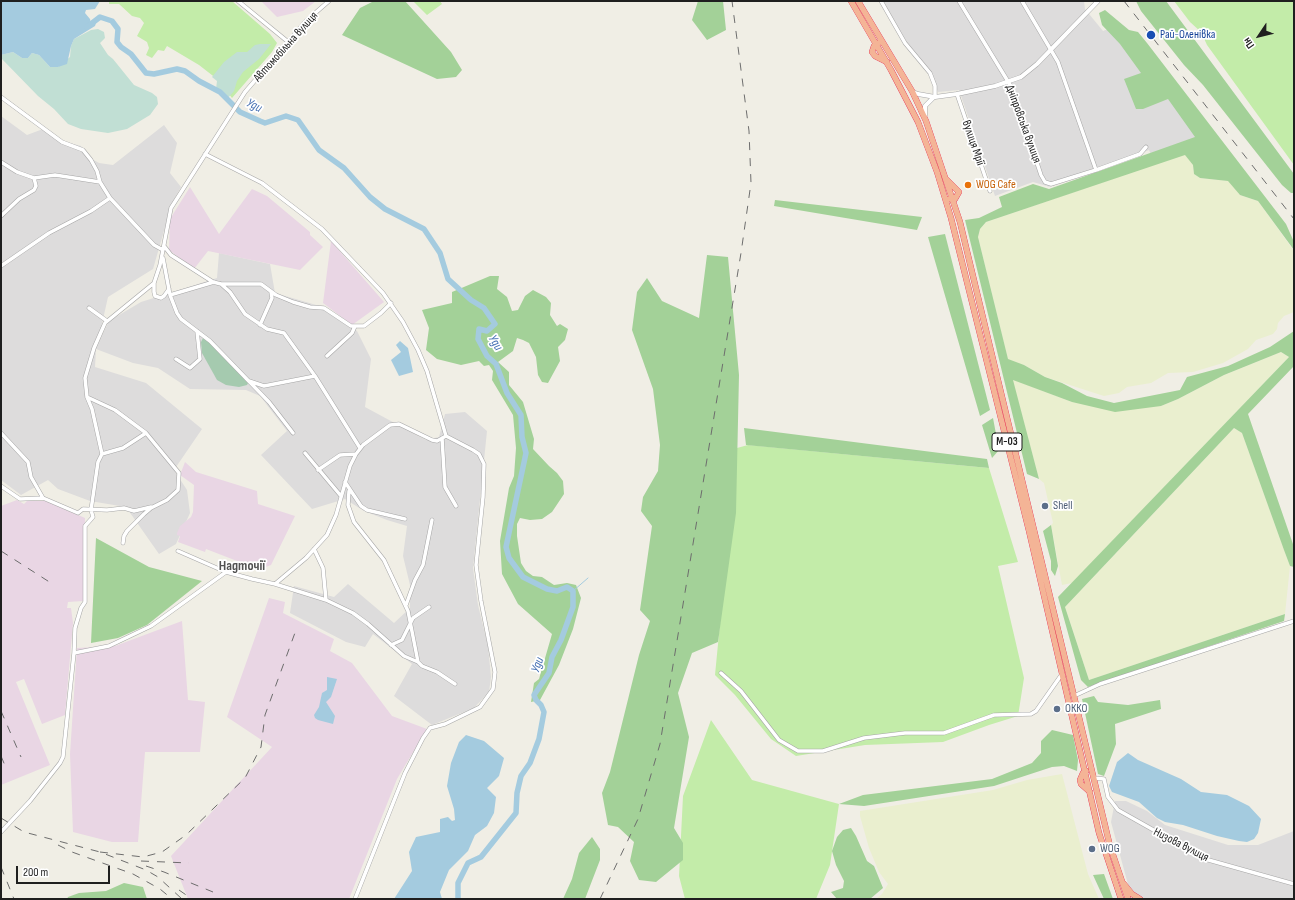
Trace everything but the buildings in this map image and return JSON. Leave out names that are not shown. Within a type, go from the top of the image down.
[{"type":"highway","name":"М-03","points":[[851,1],[887,62],[918,122],[944,195],[957,240],[1063,672],[1105,854],[1121,899]]},
{"type":"highway","name":"М-03","points":[[858,1],[912,91],[926,121],[960,222],[1110,846],[1128,899]]},
{"type":"highway","points":[[876,44],[884,43]]},
{"type":"highway","points":[[944,195],[952,200],[957,198],[959,192],[945,179]]},
{"type":"highway","points":[[1085,771],[1093,776]]},
{"type":"highway","points":[[1120,879],[1132,894],[1140,899]]},
{"type":"street","points":[[238,1],[288,42]]},
{"type":"street","name":"Автомобільна вулиця","points":[[162,256],[171,208],[227,118],[244,94],[306,21],[330,1]]},
{"type":"street","points":[[881,1],[905,43],[930,73],[935,86],[935,97]]},
{"type":"street","name":"Дніпровська вулиця","points":[[959,1],[1012,88],[1041,176],[1046,182],[1051,184],[1096,170],[1140,154],[1146,147]]},
{"type":"street","points":[[1022,1],[1058,62],[1069,89],[1096,170]]},
{"type":"street","points":[[912,91],[918,94],[935,97],[957,94],[1007,82],[1029,72],[1098,1]]},
{"type":"street","name":"вулиця Мрії","points":[[957,94],[990,191]]},
{"type":"street","points":[[1,97],[62,142],[83,150],[97,171],[100,182],[110,198],[154,245],[163,248],[170,255],[214,282],[221,284],[261,284],[272,292],[301,305],[324,308],[351,326],[364,326],[381,314],[391,303]]},
{"type":"street","points":[[926,121],[924,106],[935,97]]},
{"type":"street","points":[[205,154],[262,183],[322,229],[366,273],[391,303],[418,350],[427,371],[446,436],[479,454],[484,464],[477,571],[496,681],[490,694],[480,707],[445,724],[430,728],[423,738],[405,773],[356,899]]},
{"type":"street","points":[[1,162],[17,172],[34,178],[55,175],[100,182]]},
{"type":"street","points":[[1,216],[19,199],[34,190],[36,186],[34,178]]},
{"type":"street","points":[[1,266],[49,233],[91,211],[110,198]]},
{"type":"street","points":[[162,256],[154,283],[154,292],[157,297],[164,296],[169,289]]},
{"type":"street","points":[[162,256],[170,295],[181,319],[210,341],[269,402],[293,433]]},
{"type":"street","points":[[170,295],[214,282]]},
{"type":"street","points":[[1,832],[30,801],[60,763],[63,757],[74,653],[75,628],[81,608],[85,602],[85,526],[93,517],[91,510],[98,462],[102,454],[92,409],[87,397],[86,378],[94,348],[107,321],[154,283]]},
{"type":"street","points":[[221,284],[230,292],[245,314],[267,329],[284,333],[315,376],[360,448]]},
{"type":"street","points":[[260,325],[272,298],[272,292]]},
{"type":"street","points":[[90,308],[107,321]]},
{"type":"street","points":[[327,356],[352,334],[355,326]]},
{"type":"street","points":[[176,359],[190,368],[200,359],[197,331]]},
{"type":"street","points":[[248,381],[264,386],[315,376]]},
{"type":"street","points":[[1,486],[20,499],[43,498],[78,513],[83,510],[124,508],[134,511],[153,507],[167,500],[178,490],[179,473],[146,433],[115,410],[87,397]]},
{"type":"street","points":[[275,584],[314,549],[327,535],[336,515],[345,482],[356,454],[360,448],[390,425],[399,424],[437,441],[446,436]]},
{"type":"street","points":[[1,433],[28,462],[31,477],[43,498]]},
{"type":"street","points":[[102,454],[123,448],[146,433]]},
{"type":"street","points":[[442,438],[445,487],[456,506]]},
{"type":"street","points":[[305,453],[341,496]]},
{"type":"street","points":[[318,470],[340,456],[356,454]]},
{"type":"street","points":[[345,482],[349,491],[360,506],[367,510],[405,519]]},
{"type":"street","points":[[349,491],[348,505],[354,522],[384,560],[406,605],[418,662]]},
{"type":"street","points":[[124,543],[124,536],[127,531],[153,507]]},
{"type":"street","points":[[406,605],[415,580],[423,565],[432,520]]},
{"type":"street","points":[[314,549],[323,568],[326,600]]},
{"type":"street","points":[[178,551],[226,572],[252,580],[275,584],[326,600],[353,613],[404,656],[437,672],[455,684]]},
{"type":"street","points":[[74,653],[109,646],[152,626],[226,572]]},
{"type":"street","points":[[391,645],[402,640],[413,618],[429,607]]},
{"type":"street","points":[[1074,696],[1100,684],[1294,621]]},
{"type":"street","points":[[721,673],[742,691],[779,740],[798,751],[823,751],[864,738],[905,733],[944,733],[994,715],[1031,714],[1036,711],[1063,672]]},
{"type":"street","name":"Низова вулиця","points":[[1093,776],[1104,779],[1108,797],[1118,810],[1205,859],[1294,884]]},
{"type":"shaded area","points":[[1,1],[100,1],[95,9],[86,10],[85,13],[90,19],[91,24],[97,20],[95,26],[74,39],[67,64],[58,67],[50,67],[39,55],[32,53],[28,58],[22,58],[13,52],[1,55]]},
{"type":"shaded area","points":[[261,1],[316,1],[303,11],[277,17]]},
{"type":"shaded area","points":[[883,1],[1084,1],[1085,9],[1103,31],[1108,29],[1163,87],[1199,138],[1152,157],[1149,150],[1050,187],[1033,182],[995,196],[959,90],[938,92],[931,73],[906,41]]},
{"type":"shaded area","points":[[98,29],[104,32],[105,38],[100,43],[108,55],[134,85],[152,93],[157,97],[158,104],[150,115],[127,129],[108,133],[81,129],[68,124],[1,58],[1,55],[13,52],[22,58],[28,58],[32,53],[39,55],[50,67],[58,67],[70,57],[71,46],[74,39],[91,30]]},
{"type":"shaded area","points":[[271,44],[259,59],[243,72],[237,81],[234,91],[228,98],[216,89],[217,81],[212,77],[224,62],[237,52],[247,52],[255,45]]},
{"type":"shaded area","points":[[1,116],[27,135],[43,129],[63,141],[81,146],[92,159],[99,163],[113,165],[164,125],[177,143],[170,173],[181,187],[172,203],[153,269],[108,297],[97,346],[109,321],[141,302],[217,278],[219,253],[270,264],[275,293],[323,307],[357,331],[371,359],[365,407],[426,440],[439,437],[445,414],[465,412],[487,431],[473,568],[478,605],[488,646],[491,677],[489,692],[474,708],[432,725],[394,696],[412,664],[373,634],[365,647],[346,642],[290,613],[294,586],[334,597],[348,584],[394,623],[410,608],[410,585],[403,556],[407,526],[364,511],[345,499],[312,509],[261,455],[287,431],[260,396],[246,390],[190,389],[158,368],[133,363],[96,349],[95,367],[146,383],[202,429],[174,470],[187,490],[190,513],[176,544],[159,554],[126,507],[90,501],[58,489],[48,480],[21,495],[1,480]]},
{"type":"shaded area","points":[[190,187],[219,234],[252,189],[267,196],[310,232],[310,235],[323,247],[300,270],[208,251],[194,269],[169,250],[170,219]]},
{"type":"shaded area","points":[[331,241],[384,302],[352,325],[323,303]]},
{"type":"shaded area","points":[[400,341],[408,348],[413,372],[399,376],[391,360],[401,352],[396,345]]},
{"type":"shaded area","points":[[185,462],[196,472],[257,491],[258,504],[295,516],[271,565],[263,568],[250,566],[206,549],[205,552],[178,542],[180,536],[177,535],[177,533],[180,526],[191,517],[193,512],[194,485],[180,475]]},
{"type":"shaded area","points":[[17,500],[24,504],[27,501],[46,501],[85,518],[83,601],[68,602],[67,608],[71,608],[73,623],[65,715],[42,724],[24,679],[16,682],[50,765],[1,785],[1,506]]},
{"type":"shaded area","points":[[269,598],[285,602],[283,613],[334,639],[330,651],[352,663],[392,716],[427,729],[397,779],[349,899],[188,899],[171,856],[272,747],[227,717]]},
{"type":"shaded area","points":[[182,621],[188,700],[205,702],[200,752],[145,752],[138,842],[112,842],[73,832],[70,754],[77,648],[115,646]]},
{"type":"shaded area","points":[[327,677],[337,679],[331,697],[326,702],[335,716],[333,724],[318,720],[314,715],[319,707],[322,693],[327,690]]},
{"type":"shaded area","points":[[466,735],[484,741],[504,758],[499,776],[487,788],[496,797],[494,813],[487,826],[475,835],[468,851],[449,870],[440,892],[442,899],[394,899],[412,871],[409,852],[416,837],[440,832],[440,819],[448,817],[452,821],[455,820],[454,809],[447,786],[451,763],[459,742]]},
{"type":"shaded area","points":[[1128,753],[1138,760],[1181,779],[1201,792],[1227,795],[1249,806],[1261,819],[1258,833],[1254,839],[1247,842],[1217,836],[1183,825],[1165,822],[1157,818],[1139,802],[1112,792],[1109,786],[1117,762]]},
{"type":"shaded area","points":[[1115,801],[1126,801],[1147,811],[1165,825],[1228,845],[1258,845],[1294,831],[1294,899],[1132,899],[1111,822]]},
{"type":"green space","points":[[109,1],[232,1],[270,34],[277,43],[272,52],[232,98],[217,79],[199,65],[167,46],[164,51],[158,50],[152,58],[146,55],[149,48],[147,42],[137,36],[144,23],[140,18],[132,16],[119,4],[109,4]]},
{"type":"green space","points":[[374,1],[405,1],[451,52],[462,70],[456,77],[437,79],[342,35],[360,8]]},
{"type":"green space","points":[[413,1],[440,1],[442,4],[427,15]]},
{"type":"green space","points":[[698,1],[723,1],[726,30],[707,40],[692,20]]},
{"type":"green space","points":[[1136,1],[1166,1],[1294,174],[1294,193],[1291,193],[1282,185],[1203,85],[1184,65],[1141,11]]},
{"type":"green space","points":[[1174,1],[1294,1],[1294,165],[1207,45],[1201,32],[1190,22]]},
{"type":"green space","points":[[1105,10],[1129,30],[1138,32],[1147,43],[1286,224],[1294,242],[1294,250],[1258,201],[1240,195],[1228,181],[1200,178],[1194,174],[1193,165],[1185,155],[986,222],[980,229],[978,237],[1008,359],[1024,365],[1045,377],[1062,383],[1087,396],[1114,403],[1180,390],[1187,377],[1228,366],[1270,347],[1294,331],[1294,366],[1248,414],[1294,547],[1294,567],[1290,566],[1242,433],[1234,428],[1065,607],[1089,680],[1285,614],[1284,621],[1088,687],[1081,680],[1058,597],[1289,357],[1281,352],[1224,375],[1178,399],[1161,406],[1115,412],[1072,402],[1013,380],[1039,479],[1027,474],[965,220],[979,218],[1002,207],[999,197],[1033,184],[1049,189],[1195,137],[1168,99],[1143,109],[1136,109],[1124,79],[1141,73],[1120,44],[1102,25],[1099,13]]},
{"type":"green space","points":[[1185,154],[1193,165],[1194,174],[1200,178],[1229,181],[1240,195],[1258,201],[1294,251],[1294,312],[1284,316],[1278,323],[1277,329],[1273,334],[1256,340],[1248,349],[1223,363],[1193,372],[1168,373],[1151,383],[1127,387],[1119,393],[1104,396],[1045,377],[1024,365],[1008,360],[978,237],[980,229],[986,222]]},
{"type":"green space","points":[[775,200],[922,217],[917,230],[774,206]]},
{"type":"green space","points":[[945,234],[990,410],[980,416],[928,237]]},
{"type":"green space","points":[[707,255],[728,257],[739,375],[736,513],[718,642],[692,653],[678,693],[689,737],[674,828],[683,843],[683,860],[656,882],[639,880],[630,861],[634,842],[618,827],[608,825],[602,793],[610,772],[639,655],[650,621],[640,610],[652,526],[641,511],[643,497],[658,471],[660,445],[653,389],[632,330],[637,292],[647,278],[662,301],[699,318]]},
{"type":"green space","points":[[490,276],[499,276],[497,289],[507,297],[512,311],[518,310],[525,296],[533,290],[546,297],[551,303],[550,315],[557,326],[560,324],[568,329],[565,340],[558,347],[560,361],[548,383],[542,382],[538,375],[536,357],[529,343],[523,340],[517,338],[513,351],[498,362],[509,372],[509,385],[523,402],[534,439],[533,449],[563,481],[564,494],[552,512],[542,519],[530,520],[520,518],[517,524],[517,536],[521,563],[526,571],[533,576],[542,577],[554,585],[567,583],[576,585],[581,598],[573,629],[559,665],[540,700],[531,702],[534,683],[539,679],[552,634],[518,604],[502,574],[500,541],[509,488],[514,476],[516,448],[513,415],[492,380],[493,371],[489,365],[484,366],[479,361],[461,365],[437,359],[426,350],[429,328],[422,310],[452,303],[452,292]]},
{"type":"green space","points":[[203,338],[212,343],[248,383],[247,385],[239,387],[226,385],[217,380],[202,353],[201,342]]},
{"type":"green space","points":[[1281,352],[1289,357],[1072,583],[1062,585],[1051,525],[1053,523],[1044,483],[1039,479],[1012,379],[1072,402],[1161,406],[1178,399],[1224,375]]},
{"type":"green space","points":[[993,418],[999,450],[992,458],[982,425]]},
{"type":"green space","points":[[744,428],[987,459],[989,468],[746,445]]},
{"type":"green space","points":[[1234,428],[1242,433],[1290,566],[1285,614],[1089,680],[1065,607]]},
{"type":"green space","points":[[748,445],[989,468],[1018,562],[998,566],[1024,678],[1018,716],[943,742],[865,745],[796,756],[771,739],[735,695],[715,675],[737,448]]},
{"type":"green space","points":[[1051,525],[1058,566],[1055,576],[1051,570],[1051,561],[1043,531]]},
{"type":"green space","points":[[96,538],[149,567],[202,581],[147,625],[118,638],[91,643]]},
{"type":"green space","points":[[1094,696],[1098,702],[1128,705],[1160,700],[1161,709],[1115,724],[1116,744],[1104,776],[1098,774],[1082,699]]},
{"type":"green space","points":[[711,720],[752,780],[839,804],[830,865],[816,899],[685,899],[679,876],[683,796]]},
{"type":"green space","points":[[1052,730],[1073,735],[1078,760],[1077,771],[1064,766],[1052,767],[994,786],[864,806],[839,804],[863,795],[992,779],[1032,763],[1041,753],[1041,741]]},
{"type":"green space","points":[[1062,774],[1088,874],[1099,899],[876,899],[882,894],[888,884],[879,872],[869,848],[860,811],[993,790],[1027,780]]},
{"type":"green space","points":[[851,828],[867,861],[874,866],[883,888],[870,899],[837,899],[831,892],[843,888],[844,881],[836,865],[832,851],[837,837],[843,830]]},
{"type":"green space","points":[[592,837],[600,849],[600,860],[585,899],[563,899],[572,879],[579,853]]},
{"type":"green space","points":[[1104,874],[1113,899],[1104,899],[1093,875]]},
{"type":"green space","points":[[124,883],[143,887],[147,899],[67,899],[68,897],[79,893],[106,891]]},
{"type":"waterway","name":"Уди","points":[[87,27],[100,17],[112,21],[118,29],[117,42],[131,54],[146,73],[154,74],[177,69],[185,71],[199,81],[220,92],[240,112],[260,121],[265,123],[286,116],[298,120],[319,150],[344,168],[370,197],[385,209],[424,229],[440,253],[448,279],[471,300],[484,308],[495,324],[487,331],[479,329],[478,339],[487,356],[496,364],[507,393],[521,415],[522,437],[526,453],[506,547],[509,558],[523,577],[547,589],[557,591],[567,587],[573,591],[573,607],[561,640],[552,657],[549,673],[534,695],[544,712],[539,739],[530,763],[521,776],[517,793],[516,813],[481,857],[468,863],[458,883],[458,899]]},
{"type":"waterway","points":[[573,591],[588,578]]},
{"type":"railway","points":[[600,899],[638,819],[660,744],[741,253],[751,183],[749,131],[732,1]]},
{"type":"railway","points":[[1124,1],[1294,219]]},
{"type":"railway","points":[[1,551],[51,583]]},
{"type":"railway","points":[[100,852],[143,857],[162,852],[186,835],[245,778],[261,747],[265,715],[296,630]]},
{"type":"railway","points":[[1,711],[21,757]]},
{"type":"railway","points":[[1,756],[6,768]]},
{"type":"railway","points":[[1,818],[24,832],[100,852],[146,870],[158,877],[182,899]]},
{"type":"railway","points":[[58,845],[72,852],[133,874],[160,889],[172,899]]},
{"type":"railway","points":[[141,861],[189,863]]},
{"type":"railway","points":[[146,866],[213,892]]},
{"type":"railway","points":[[1,867],[14,899]]},
{"type":"railway","points":[[179,890],[192,899]]},
{"type":"place","name":"Рай-Оленівка","points":[[1151,35]]},
{"type":"place","name":"WOG Cafe","points":[[968,185]]},
{"type":"place","name":"Shell","points":[[1045,506]]},
{"type":"place","name":"ОККО","points":[[1057,709]]},
{"type":"place","name":"WOG","points":[[1092,849]]},
{"type":"district","name":"Надточії","points":[[242,566]]}]
